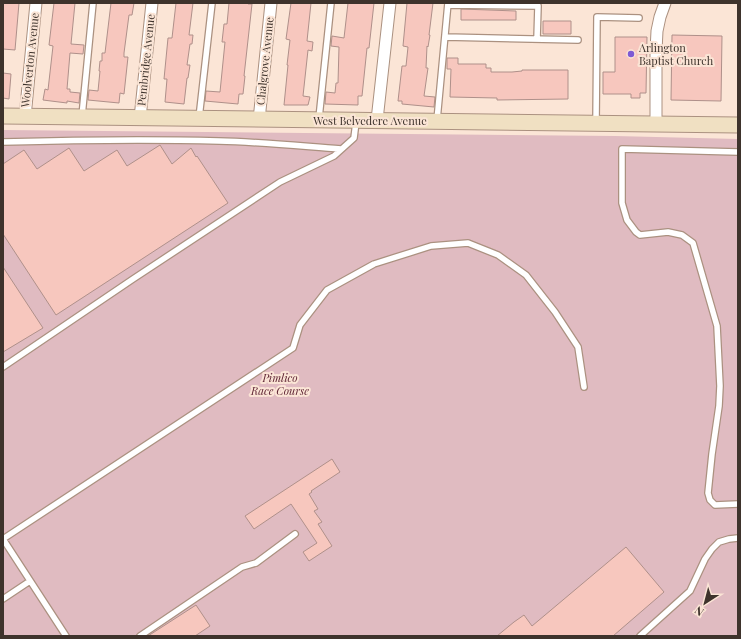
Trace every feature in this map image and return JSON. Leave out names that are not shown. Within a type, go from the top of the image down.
[{"type":"main road","name":"West Belvedere Avenue","points":[[3,116],[259,120],[596,122],[738,125]]},
{"type":"street","name":"Woolverton Avenue","points":[[25,117],[36,3]]},
{"type":"street","name":"Pembridge Avenue","points":[[140,118],[152,3]]},
{"type":"street","name":"Chalgrove Avenue","points":[[259,120],[271,3]]},
{"type":"street","points":[[378,120],[390,3]]},
{"type":"street","points":[[656,123],[657,31],[665,3]]},
{"type":"lane","points":[[82,117],[93,3]]},
{"type":"lane","points":[[199,119],[212,3]]},
{"type":"lane","points":[[319,120],[331,3]]},
{"type":"lane","points":[[437,121],[448,4],[538,6],[537,39]]},
{"type":"lane","points":[[596,122],[597,17],[639,18]]},
{"type":"lane","points":[[445,37],[578,40]]},
{"type":"lane","points":[[3,367],[280,182],[334,156],[354,138],[356,120]]},
{"type":"lane","points":[[3,142],[128,140],[219,141],[286,144],[341,149]]},
{"type":"lane","points":[[738,152],[622,149],[622,203],[627,220],[636,232],[640,235],[668,232],[682,235],[693,243],[717,326],[720,386],[719,406],[708,492],[710,500],[715,505],[738,504]]},
{"type":"lane","points":[[66,636],[3,539],[293,348],[300,325],[327,290],[374,264],[431,246],[468,243],[498,255],[526,275],[555,312],[578,347],[584,387]]},
{"type":"lane","points":[[140,636],[242,567],[256,563],[295,534]]},
{"type":"lane","points":[[640,636],[690,591],[705,559],[719,542],[738,538]]},
{"type":"lane","points":[[3,599],[30,581]]},
{"type":"green space","name":"Pimlico Race Course","points":[[3,130],[615,136],[738,139],[738,636],[3,636]]},
{"type":"building","points":[[3,3],[19,3],[15,50],[3,49]]},
{"type":"building","points":[[54,3],[75,3],[71,44],[84,45],[83,54],[70,53],[67,89],[70,89],[70,92],[80,93],[79,103],[43,100],[45,89],[48,90],[53,46],[49,45]]},
{"type":"building","points":[[111,3],[134,3],[132,15],[129,15],[124,53],[124,57],[128,57],[124,94],[120,93],[119,103],[88,100],[89,90],[98,91],[100,61],[102,61],[102,53],[105,53]]},
{"type":"building","points":[[176,3],[193,3],[189,35],[193,35],[187,65],[190,65],[184,104],[165,102],[167,79],[164,79],[168,38],[172,38]]},
{"type":"building","points":[[229,3],[252,4],[243,94],[239,94],[238,104],[205,101],[206,91],[220,92],[225,42],[222,42],[224,24],[227,24]]},
{"type":"building","points":[[291,3],[311,3],[307,41],[313,42],[312,51],[308,50],[303,96],[310,97],[308,105],[284,105],[290,40],[286,39]]},
{"type":"building","points":[[348,3],[374,3],[362,96],[358,96],[358,105],[325,104],[326,92],[335,93],[336,83],[338,83],[339,47],[331,46],[332,36],[344,38]]},
{"type":"building","points":[[407,3],[433,3],[430,35],[428,47],[427,46],[426,68],[428,68],[424,96],[435,97],[434,107],[402,104],[402,101],[398,101],[402,66],[406,66],[408,47],[403,46]]},
{"type":"building","points":[[461,9],[516,11],[516,20],[461,20]]},
{"type":"building","points":[[543,21],[571,21],[571,34],[543,34]]},
{"type":"building","points":[[672,35],[722,36],[721,101],[671,100]]},
{"type":"building","name":"Arlington Baptist Church","points":[[615,37],[647,37],[646,93],[640,93],[640,98],[631,98],[631,94],[603,94],[603,72],[615,72]]},
{"type":"building","points":[[447,58],[458,58],[458,64],[486,64],[486,68],[491,68],[491,72],[568,70],[568,99],[497,100],[497,98],[450,97],[451,69],[447,69]]},
{"type":"building","points":[[3,73],[11,74],[9,99],[3,98]]},
{"type":"building","points":[[160,145],[172,164],[191,148],[228,203],[56,315],[3,234],[3,164],[24,150],[37,169],[69,148],[84,171],[117,150],[127,166]]},
{"type":"building","points":[[3,267],[43,328],[3,352]]},
{"type":"building","points":[[332,459],[340,472],[311,491],[312,492],[309,494],[318,509],[314,511],[322,522],[318,524],[332,546],[309,561],[303,552],[317,543],[291,504],[254,529],[245,516]]},
{"type":"building","points":[[626,547],[664,592],[613,636],[497,636],[524,615],[532,626]]},
{"type":"building","points":[[196,605],[210,626],[195,636],[148,636]]},
{"type":"place","name":"Arlington Baptist Church","points":[[631,54]]}]
